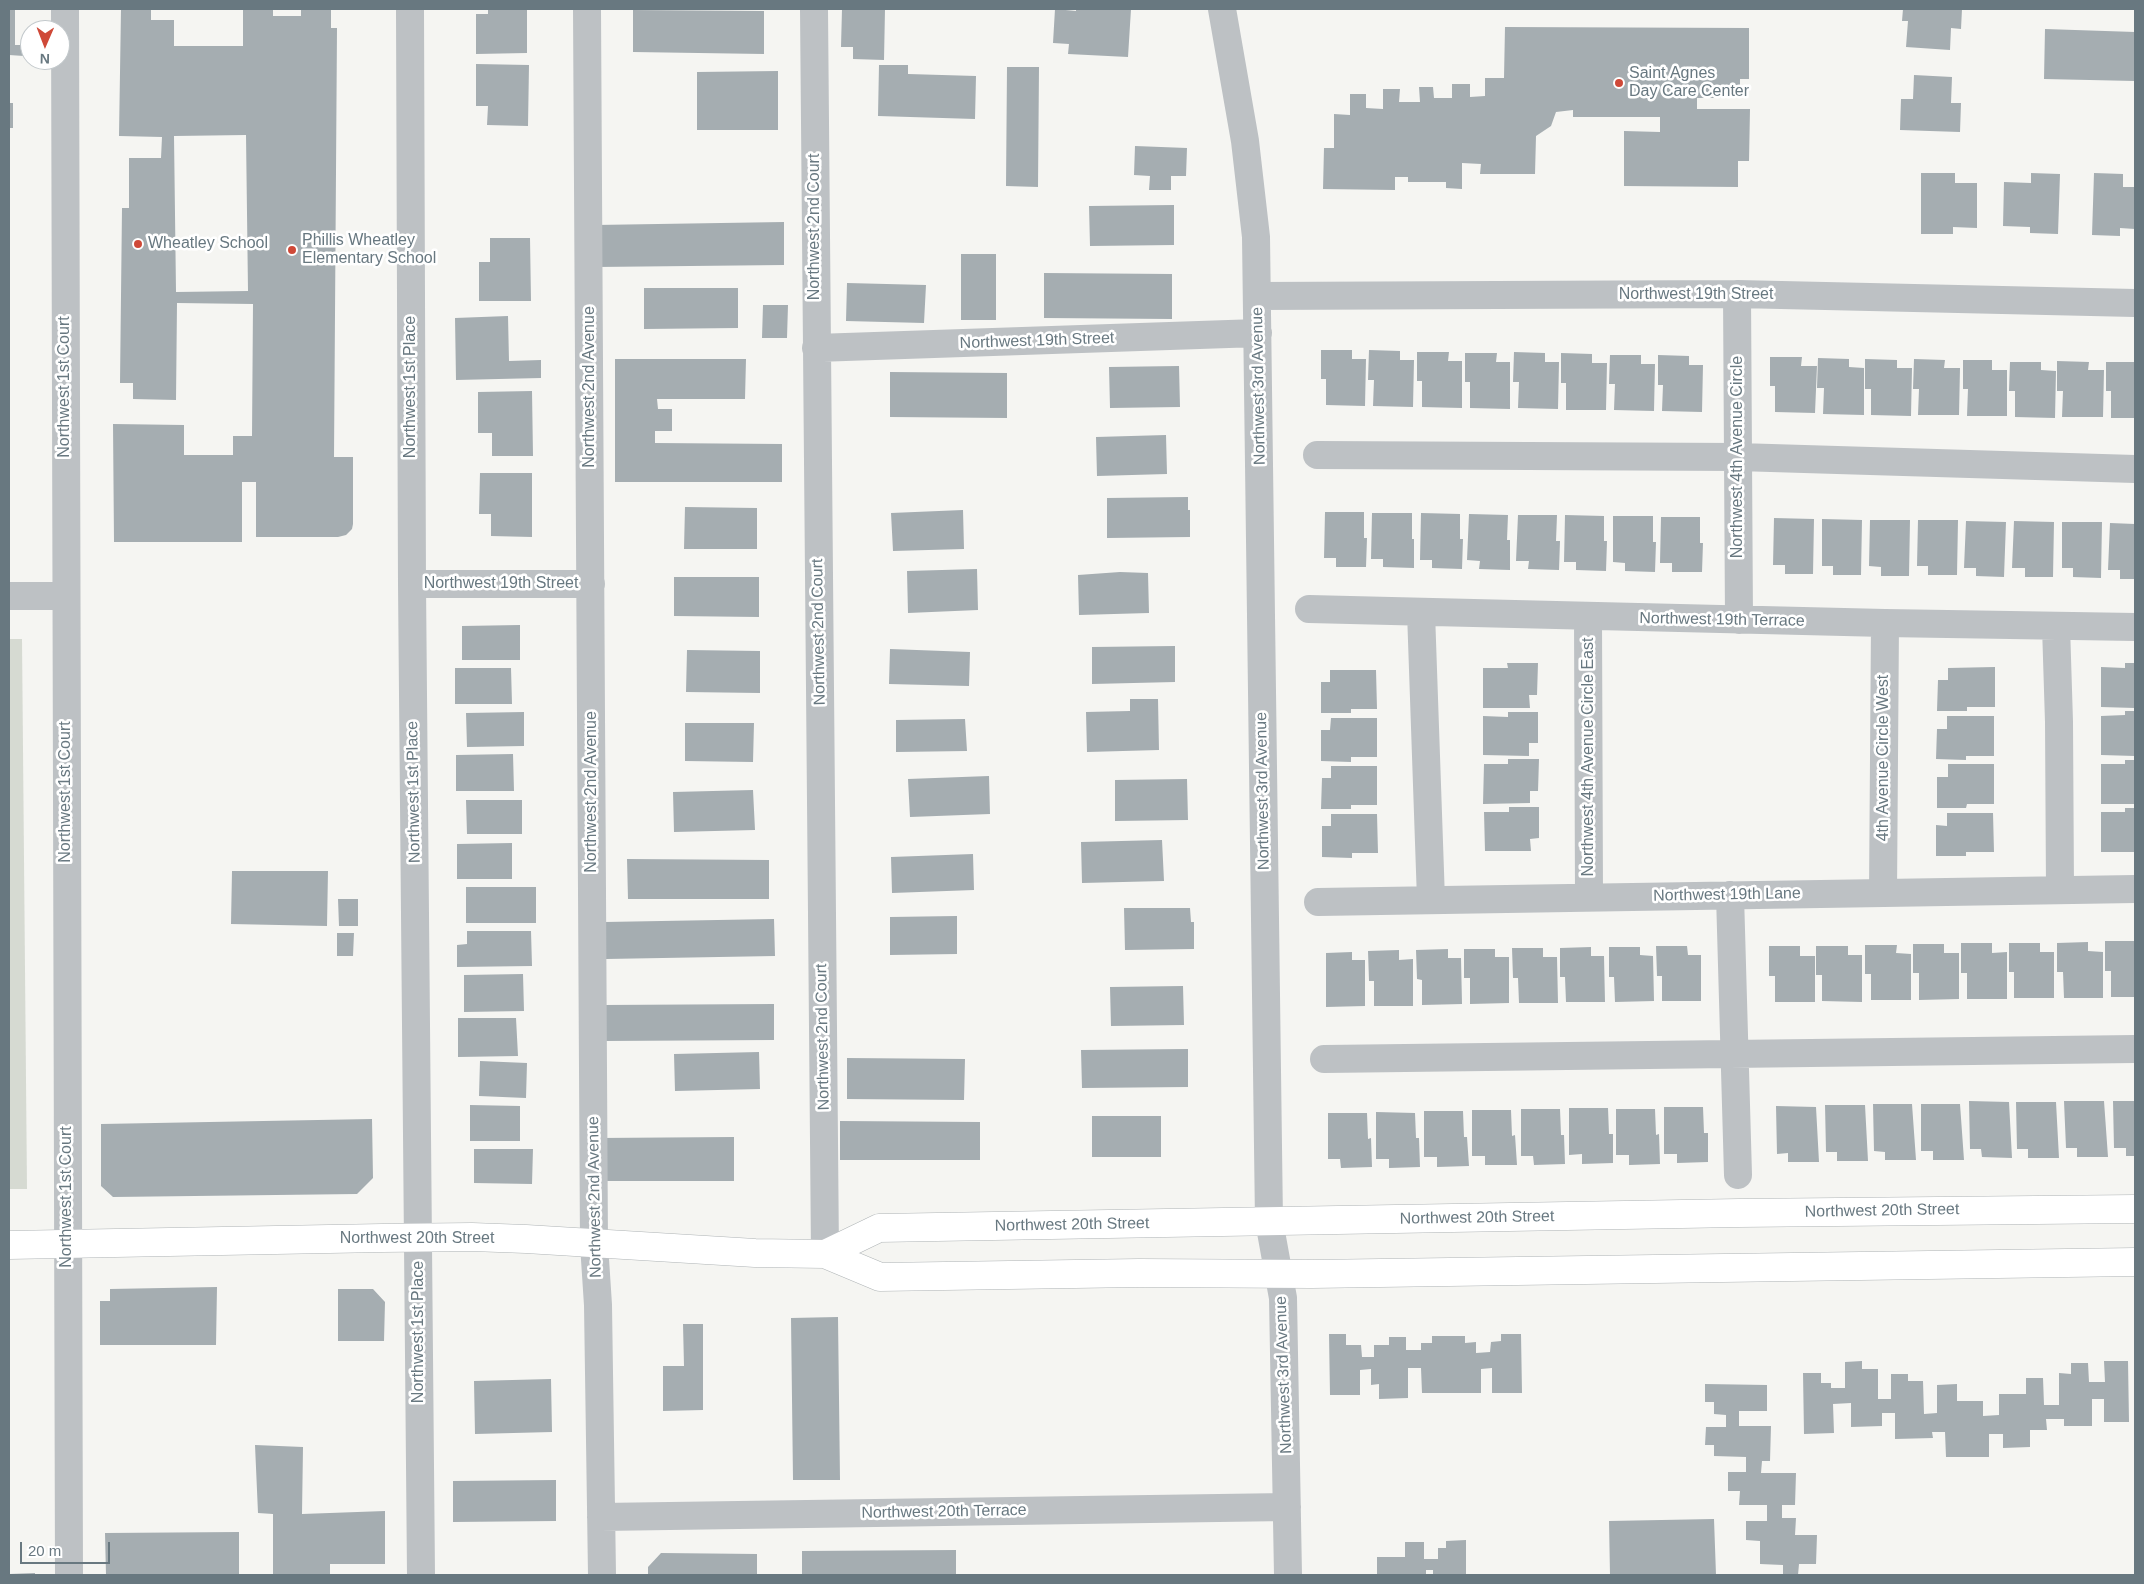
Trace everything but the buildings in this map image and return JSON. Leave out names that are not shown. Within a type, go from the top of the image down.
[{"type":"main road","name":"Northwest 20th Street","points":[[825,1254],[879,1228],[1739,1213],[2135,1209]]},
{"type":"main road","name":"Northwest 20th Street","points":[[9,1245],[508,1238],[594,1244],[825,1254],[880,1277],[1139,1273],[1278,1274],[2135,1262]]},
{"type":"street","name":"Northwest 1st Court","points":[[65,9],[69,1575]]},
{"type":"street","name":"Northwest 1st Place","points":[[410,9],[412,584],[421,1575]]},
{"type":"street","name":"Northwest 2nd Avenue","points":[[587,9],[594,1244],[598,1304],[602,1575]]},
{"type":"street","name":"Northwest 2nd Court","points":[[814,9],[825,1254]]},
{"type":"street","name":"Northwest 3rd Avenue","points":[[1222,9],[1250,179],[1256,237],[1269,1221],[1283,1298],[1288,1575]]},
{"type":"street","name":"Northwest 19th Street","points":[[1257,296],[1737,294],[2135,303]]},
{"type":"street","name":"Northwest 4th Avenue Circle","points":[[1737,294],[1739,620]]},
{"type":"street","name":"Northwest 19th Street","points":[[816,348],[1258,333]]},
{"type":"street","points":[[1317,455],[1738,457],[2135,469]]},
{"type":"street","name":"Northwest 19th Street","points":[[412,584],[591,584]]},
{"type":"street","points":[[9,596],[65,596]]},
{"type":"street","name":"Northwest 19th Terrace","points":[[1309,609],[1588,617],[2135,627]]},
{"type":"street","points":[[1421,612],[1431,900]]},
{"type":"street","name":"Northwest 4th Avenue Circle East","points":[[1588,617],[1589,898]]},
{"type":"street","name":"4th Avenue Circle West","points":[[1883,893],[1885,623]]},
{"type":"street","points":[[2056,626],[2059,722],[2060,890]]},
{"type":"street","name":"Northwest 19th Lane","points":[[1318,902],[2135,889]]},
{"type":"street","points":[[1730,895],[1738,1175]]},
{"type":"street","points":[[1324,1059],[2135,1049]]},
{"type":"street","name":"Northwest 20th Terrace","points":[[601,1517],[1287,1507]]},
{"type":"shaded area","points":[[9,639],[22,639],[27,1189],[9,1189]]},
{"type":"place","name":"Saint Agnes Day Care Center","points":[[1619,83]]},
{"type":"place","name":"Wheatley School","points":[[138,244]]},
{"type":"place","name":"Phillis Wheatley Elementary School","points":[[292,250]]}]
